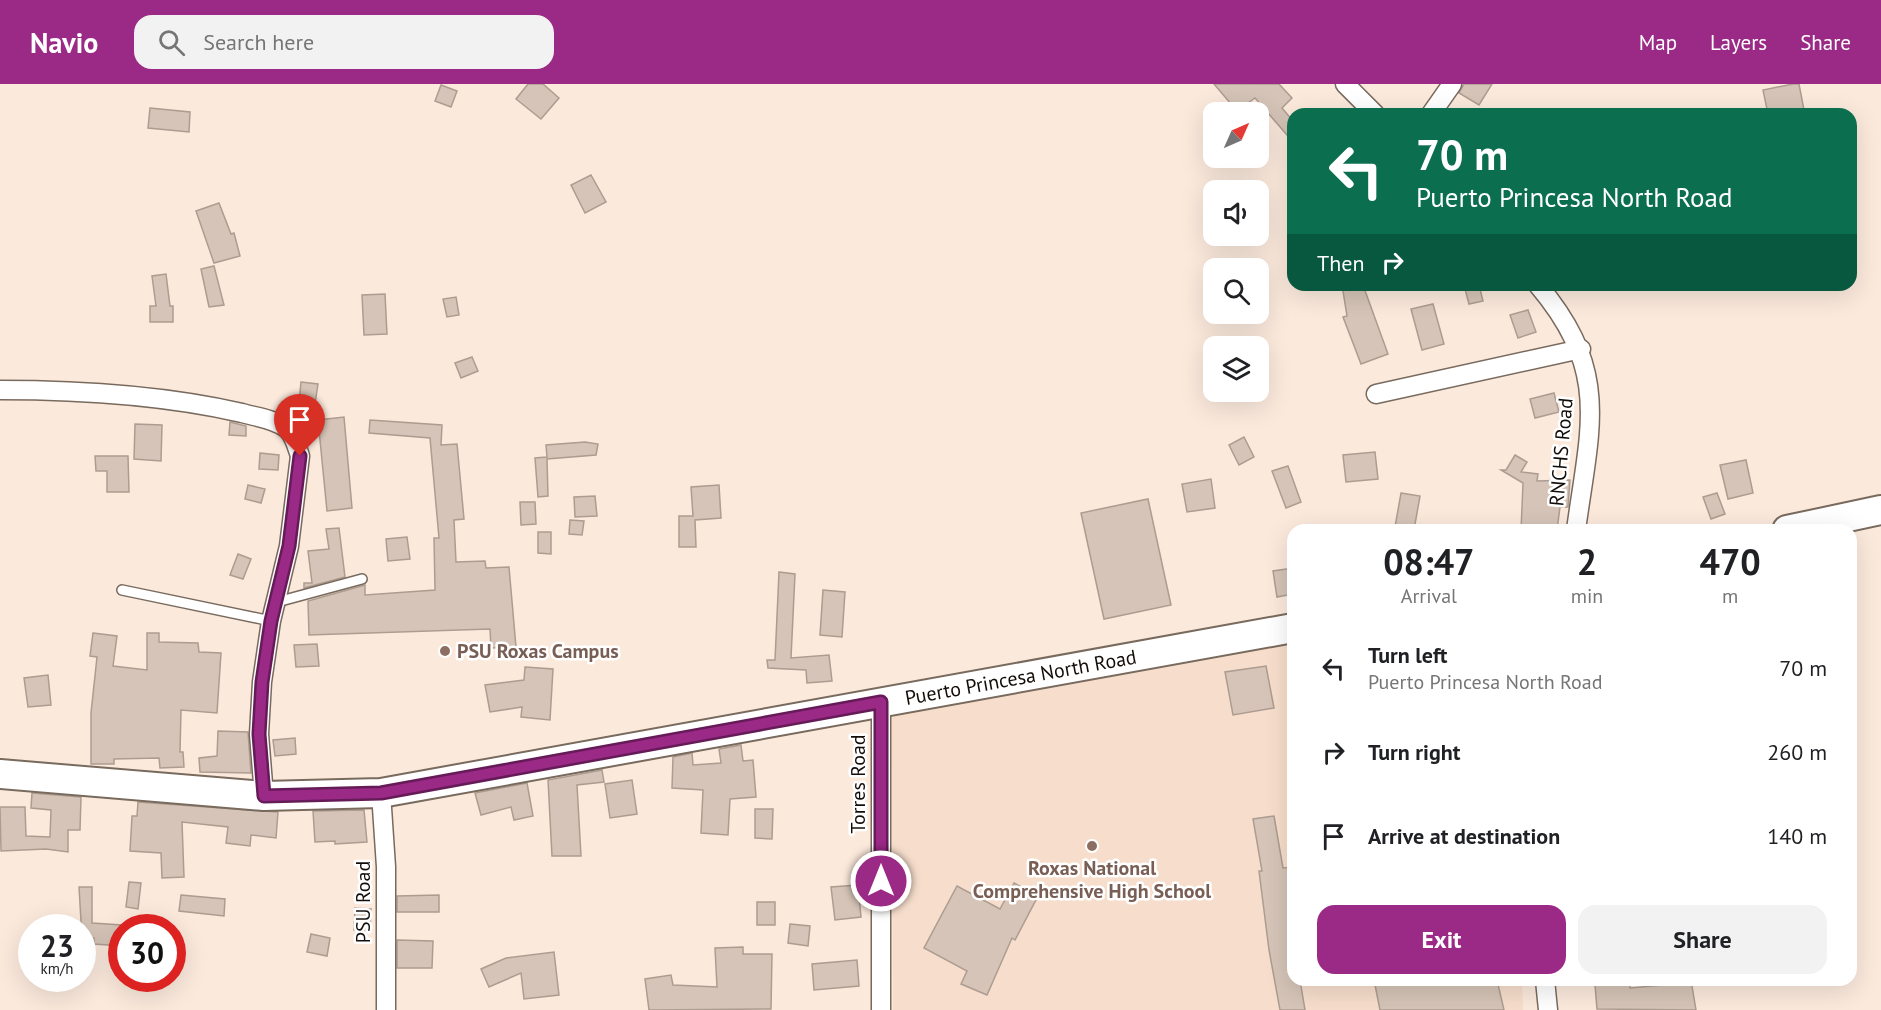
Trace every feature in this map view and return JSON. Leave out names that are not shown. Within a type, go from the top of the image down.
[{"type":"main road","points":[[1815,524],[1881,510]]},
{"type":"main road","name":"Puerto Princesa North Road","points":[[0,774],[264,796],[381,793],[1287,629]]},
{"type":"street","points":[[1345,84],[1369,108]]},
{"type":"street","points":[[1435,108],[1452,84]]},
{"type":"street","name":"RNCHS Road","points":[[1543,291],[1561,312],[1581,350],[1589,382],[1590,424],[1577,524]]},
{"type":"street","points":[[1376,394],[1581,350]]},
{"type":"street","points":[[0,390],[62,391],[211,406],[264,419],[286,428],[296,442],[300,456],[289,546],[271,621],[262,682],[259,734],[264,796]]},
{"type":"street","name":"Torres Road","points":[[881,702],[881,1010]]},
{"type":"street","name":"PSU Road","points":[[381,793],[386,867],[386,1010]]},
{"type":"street","points":[[1546,986],[1548,1010]]},
{"type":"lane","points":[[277,602],[362,579]]},
{"type":"lane","points":[[122,590],[271,621]]},
{"type":"shaded area","name":"Roxas National Comprehensive High School","points":[[1287,642],[1287,986],[1522,986],[1523,1010],[893,1010],[891,712]]},
{"type":"building","points":[[528,84],[543,84],[559,98],[541,119],[516,99]]},
{"type":"building","points":[[1214,84],[1279,84],[1292,98],[1282,108],[1287,114],[1287,135],[1269,114],[1269,102],[1258,102],[1255,98],[1249,102],[1229,102]]},
{"type":"building","points":[[1464,84],[1492,84],[1479,105],[1459,93]]},
{"type":"building","points":[[1799,84],[1804,108],[1767,108],[1763,90]]},
{"type":"building","points":[[441,85],[457,91],[451,107],[435,101]]},
{"type":"building","points":[[150,108],[190,112],[189,132],[148,128]]},
{"type":"building","points":[[591,175],[606,202],[585,213],[571,185]]},
{"type":"building","points":[[219,203],[231,234],[234,233],[240,256],[214,263],[196,211]]},
{"type":"building","points":[[214,266],[224,305],[209,307],[201,269]]},
{"type":"building","points":[[166,274],[170,306],[173,306],[173,322],[150,322],[150,306],[156,306],[152,276]]},
{"type":"building","points":[[1343,291],[1365,291],[1388,354],[1361,364],[1343,317],[1347,316]]},
{"type":"building","points":[[1466,291],[1480,291],[1483,301],[1469,304]]},
{"type":"building","points":[[385,294],[387,334],[364,335],[362,295]]},
{"type":"building","points":[[456,297],[459,315],[447,317],[443,299]]},
{"type":"building","points":[[1433,304],[1444,344],[1422,350],[1411,309]]},
{"type":"building","points":[[1528,310],[1536,332],[1518,338],[1510,315]]},
{"type":"building","points":[[472,357],[478,371],[461,378],[455,363]]},
{"type":"building","points":[[301,382],[318,384],[315,404],[299,402]]},
{"type":"building","points":[[1554,393],[1559,412],[1535,418],[1530,399]]},
{"type":"building","points":[[344,417],[352,508],[327,511],[318,420]]},
{"type":"building","points":[[370,420],[442,425],[441,445],[457,444],[464,519],[454,520],[456,562],[485,561],[486,568],[509,567],[516,647],[491,648],[490,629],[309,635],[308,601],[365,585],[365,595],[435,590],[434,538],[439,538],[430,438],[369,433]]},
{"type":"building","points":[[230,422],[246,426],[246,436],[229,435]]},
{"type":"building","points":[[135,424],[162,425],[161,461],[134,459]]},
{"type":"building","points":[[1244,437],[1254,457],[1239,465],[1229,445]]},
{"type":"building","points":[[585,442],[598,444],[596,455],[547,459],[548,496],[538,497],[535,458],[547,457],[546,445]]},
{"type":"building","points":[[1375,452],[1378,479],[1346,482],[1343,455]]},
{"type":"building","points":[[260,453],[279,455],[278,470],[259,469]]},
{"type":"building","points":[[1515,455],[1527,462],[1521,472],[1538,474],[1537,481],[1570,480],[1568,507],[1560,507],[1558,524],[1521,524],[1523,483],[1501,470],[1506,470]]},
{"type":"building","points":[[95,456],[128,456],[129,492],[107,492],[107,471],[96,471]]},
{"type":"building","points":[[1746,460],[1753,493],[1728,499],[1720,465]]},
{"type":"building","points":[[1288,466],[1301,502],[1286,508],[1272,471]]},
{"type":"building","points":[[1211,479],[1215,508],[1187,512],[1182,484]]},
{"type":"building","points":[[248,485],[265,489],[261,503],[245,499]]},
{"type":"building","points":[[719,485],[721,518],[695,520],[696,547],[679,547],[679,516],[693,516],[691,487]]},
{"type":"building","points":[[1401,493],[1420,496],[1415,524],[1396,524]]},
{"type":"building","points":[[1717,493],[1725,514],[1711,519],[1703,497]]},
{"type":"building","points":[[595,496],[597,516],[575,517],[574,497]]},
{"type":"building","points":[[1148,499],[1171,605],[1104,619],[1081,513]]},
{"type":"building","points":[[520,502],[535,502],[536,524],[521,525]]},
{"type":"building","points":[[570,520],[584,521],[582,535],[569,534]]},
{"type":"building","points":[[339,528],[345,577],[304,588],[304,583],[312,583],[308,551],[329,549],[326,529]]},
{"type":"building","points":[[538,532],[551,532],[551,554],[538,553]]},
{"type":"building","points":[[407,537],[410,559],[388,561],[386,539]]},
{"type":"building","points":[[238,554],[251,559],[243,579],[230,575]]},
{"type":"building","points":[[1287,569],[1287,595],[1277,597],[1273,571]]},
{"type":"building","points":[[779,572],[795,574],[791,658],[829,655],[832,681],[807,683],[806,670],[768,668],[767,660],[775,660]]},
{"type":"building","points":[[823,590],[845,592],[842,637],[820,635]]},
{"type":"building","points":[[93,633],[117,636],[113,666],[147,670],[147,633],[159,633],[159,642],[198,643],[199,652],[221,653],[217,713],[181,710],[180,752],[183,752],[184,767],[160,768],[159,758],[114,759],[114,764],[91,764],[91,713],[97,657],[90,656]]},
{"type":"building","points":[[317,644],[319,666],[296,667],[294,645]]},
{"type":"building","points":[[1266,666],[1274,708],[1233,715],[1225,672]]},
{"type":"building","points":[[525,667],[553,669],[550,720],[521,717],[522,707],[490,712],[485,685],[524,680]]},
{"type":"building","points":[[48,675],[51,705],[28,707],[24,678]]},
{"type":"building","points":[[218,731],[248,732],[251,773],[200,772],[199,758],[217,756]]},
{"type":"building","points":[[295,738],[296,754],[275,756],[273,740]]},
{"type":"building","points":[[741,745],[743,761],[753,760],[756,797],[730,799],[728,835],[701,833],[703,790],[672,788],[673,757],[692,753],[693,765],[721,763],[719,749]]},
{"type":"building","points":[[602,770],[604,782],[577,785],[581,856],[552,856],[548,780]]},
{"type":"building","points":[[632,780],[637,814],[610,818],[605,784]]},
{"type":"building","points":[[527,783],[533,816],[514,820],[511,807],[481,815],[475,793]]},
{"type":"building","points":[[32,793],[81,797],[80,830],[68,830],[68,852],[46,849],[1,851],[0,807],[25,807],[26,836],[50,837],[51,810],[31,808]]},
{"type":"building","points":[[138,802],[278,812],[276,838],[251,835],[250,846],[226,843],[228,827],[182,822],[184,877],[162,878],[161,853],[130,851],[132,816],[137,816]]},
{"type":"building","points":[[755,809],[773,809],[772,839],[755,838]]},
{"type":"building","points":[[364,810],[367,842],[335,844],[335,841],[315,842],[313,811]]},
{"type":"building","points":[[1274,816],[1283,868],[1287,868],[1287,986],[1301,986],[1305,1010],[1280,1010],[1269,950],[1259,871],[1262,871],[1253,819]]},
{"type":"building","points":[[129,882],[141,883],[138,909],[126,907]]},
{"type":"building","points":[[1014,883],[1038,896],[1015,940],[1012,938],[987,995],[961,984],[967,971],[924,948],[957,886],[1000,909]]},
{"type":"building","points":[[858,885],[861,917],[835,920],[831,887]]},
{"type":"building","points":[[79,887],[92,887],[92,914],[81,914]]},
{"type":"building","points":[[181,895],[225,899],[224,916],[179,911]]},
{"type":"building","points":[[439,895],[439,912],[397,912],[397,896]]},
{"type":"building","points":[[757,902],[775,902],[775,925],[757,925]]},
{"type":"building","points":[[355,908],[371,909],[370,931],[354,930]]},
{"type":"building","points":[[96,923],[108,924],[108,945],[96,944]]},
{"type":"building","points":[[790,924],[810,926],[808,946],[788,943]]},
{"type":"building","points":[[311,934],[330,938],[327,956],[307,952]]},
{"type":"building","points":[[397,940],[433,941],[432,968],[397,968]]},
{"type":"building","points":[[743,947],[743,954],[772,954],[771,1009],[649,1010],[645,979],[671,975],[673,985],[717,987],[715,948]]},
{"type":"building","points":[[554,952],[559,995],[524,999],[521,973],[489,987],[481,969],[506,958]]},
{"type":"building","points":[[857,960],[859,986],[814,990],[812,964]]},
{"type":"building","points":[[1375,986],[1498,986],[1504,1010],[1380,1010]]},
{"type":"building","points":[[1595,986],[1630,986],[1630,988],[1692,986],[1696,1010],[1597,1009]]},
{"type":"place","name":"PSU Roxas Campus","points":[[445,651]]},
{"type":"place","name":"Roxas National Comprehensive High School","points":[[1092,846]]},
{"type":"route","points":[[300,456],[289,546],[271,621],[262,682],[259,734],[264,796],[381,793],[881,702],[881,881]]}]
